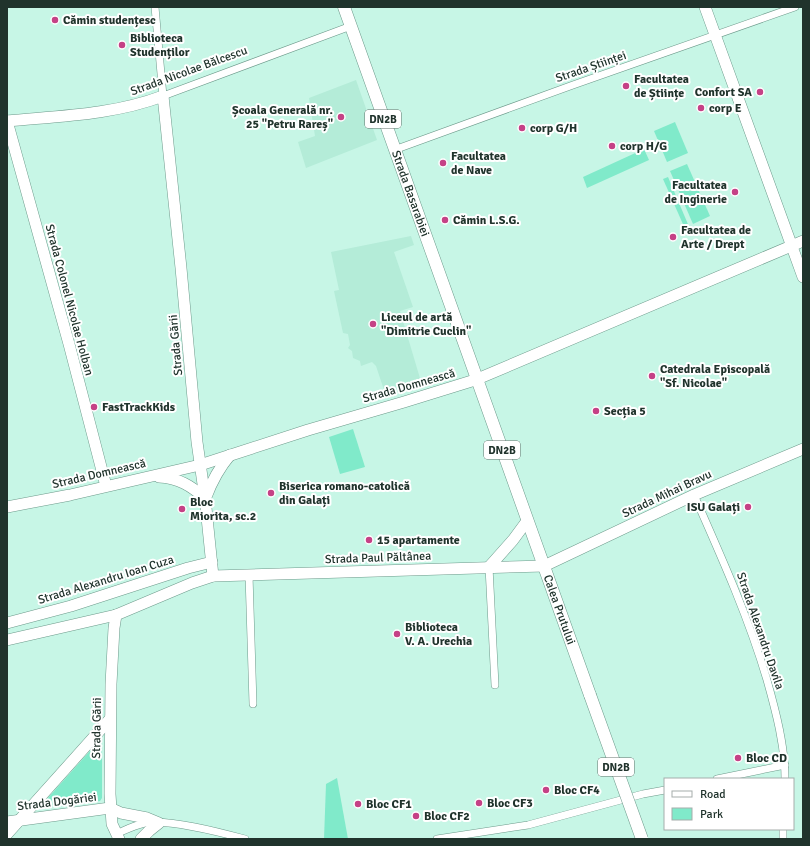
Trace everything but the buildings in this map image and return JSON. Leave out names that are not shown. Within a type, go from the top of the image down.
[{"type":"main road","name":"Strada Basarabiei","points":[[344,7],[476,380]]},
{"type":"main road","points":[[705,7],[803,277]]},
{"type":"main road","name":"Strada Nicolae Bălcescu","points":[[7,121],[106,111],[136,105],[163,96]]},
{"type":"main road","name":"Strada Gării","points":[[163,96],[182,268],[200,465],[213,576]]},
{"type":"main road","name":"Strada Colonel Nicolae Holban","points":[[7,121],[69,344],[106,486]]},
{"type":"main road","name":"Strada Domnească","points":[[7,507],[70,495],[200,465],[308,430],[476,380],[803,241]]},
{"type":"main road","name":"Calea Prutului","points":[[476,380],[642,839]]},
{"type":"main road","name":"Strada Mihai Bravu","points":[[544,566],[694,495],[803,448]]},
{"type":"main road","points":[[149,476],[170,477],[182,481],[205,498],[210,484],[231,455]]},
{"type":"main road","points":[[489,567],[513,540],[527,521]]},
{"type":"main road","name":"Strada Alexandru Ioan Cuza","points":[[7,623],[71,606],[188,568],[212,562]]},
{"type":"main road","name":"Strada Paul Păltânea","points":[[213,576],[544,566]]},
{"type":"main road","points":[[7,640],[116,615],[213,576]]},
{"type":"main road","name":"Strada Gării","points":[[116,615],[113,641],[110,719],[110,808],[112,824],[118,836]]},
{"type":"main road","points":[[7,834],[110,719]]},
{"type":"main road","points":[[110,808],[121,813],[147,818],[159,823]]},
{"type":"main road","name":"Strada Dogăriei","points":[[7,822],[110,808]]},
{"type":"main road","points":[[141,839],[149,830],[159,823]]},
{"type":"street","name":"Strada Gării","points":[[155,7],[163,96]]},
{"type":"street","name":"Strada Științei","points":[[394,150],[795,7]]},
{"type":"street","name":"Strada Nicolae Bălcescu","points":[[163,96],[350,26]]},
{"type":"street","name":"Strada Alexandru Davila","points":[[694,495],[737,593],[759,652],[776,710],[785,765],[785,778]]},
{"type":"street","points":[[489,567],[495,685]]},
{"type":"street","points":[[249,575],[253,704]]},
{"type":"street","points":[[722,778],[785,765]]},
{"type":"street","points":[[437,839],[528,825],[643,794],[664,790]]},
{"type":"street","points":[[118,836],[143,824],[159,823],[177,824],[244,839]]},
{"type":"shaded area","name":"Școala Generală nr. 25 \"Petru Rareș\"","points":[[356,80],[377,140],[306,168],[298,142],[315,136],[309,98]]},
{"type":"shaded area","name":"Liceul de artă \"Dimitrie Cuclin\"","points":[[411,236],[414,245],[394,252],[413,307],[400,311],[422,385],[386,396],[376,366],[372,362],[361,366],[360,361],[353,358],[352,351],[348,348],[350,345],[348,334],[343,333],[334,291],[339,290],[331,252]]},
{"type":"green space","points":[[675,122],[688,153],[667,162],[654,131]]},
{"type":"green space","points":[[644,149],[649,160],[587,188],[583,177]]},
{"type":"green space","points":[[687,164],[710,216],[693,224],[670,171]]},
{"type":"green space","points":[[668,177],[690,229],[686,231],[663,179]]},
{"type":"green space","points":[[353,429],[365,467],[340,474],[329,437]]},
{"type":"green space","points":[[98,742],[101,742],[102,745],[102,798],[100,801],[49,807],[46,802],[47,799]]},
{"type":"green space","points":[[337,778],[348,839],[324,839],[326,784]]},
{"type":"place","name":"Cămin studențesc","points":[[55,20]]},
{"type":"place","name":"Biblioteca Studenților","points":[[122,45]]},
{"type":"place","name":"Facultatea de Științe","points":[[626,86]]},
{"type":"place","name":"Confort SA","points":[[760,92]]},
{"type":"place","name":"corp E","points":[[701,108]]},
{"type":"place","name":"Școala Generală nr. 25 \"Petru Rareș\"","points":[[341,117]]},
{"type":"place","name":"corp G/H","points":[[522,128]]},
{"type":"place","name":"corp H/G","points":[[612,146]]},
{"type":"place","name":"Facultatea de Nave","points":[[443,163]]},
{"type":"place","name":"Facultatea de Inginerie","points":[[735,192]]},
{"type":"place","name":"Cămin L.S.G.","points":[[445,220]]},
{"type":"place","name":"Facultatea de Arte / Drept","points":[[673,237]]},
{"type":"place","name":"Liceul de artă \"Dimitrie Cuclin\"","points":[[373,324]]},
{"type":"place","name":"Catedrala Episcopală \"Sf. Nicolae\"","points":[[652,376]]},
{"type":"place","name":"FastTrackKids","points":[[94,407]]},
{"type":"place","name":"Secția 5","points":[[596,411]]},
{"type":"place","name":"Biserica romano-catolică din Galați","points":[[271,493]]},
{"type":"place","name":"ISU Galați","points":[[748,507]]},
{"type":"place","name":"Bloc Miorita, sc.2","points":[[182,509]]},
{"type":"place","name":"15 apartamente","points":[[369,540]]},
{"type":"place","name":"Biblioteca V. A. Urechia","points":[[397,634]]},
{"type":"place","name":"Bloc CD","points":[[738,758]]},
{"type":"place","name":"Bloc CF4","points":[[546,790]]},
{"type":"place","name":"Bloc CF3","points":[[479,803]]},
{"type":"place","name":"Bloc CF1","points":[[358,804]]},
{"type":"place","name":"Bloc CF2","points":[[416,816]]}]
